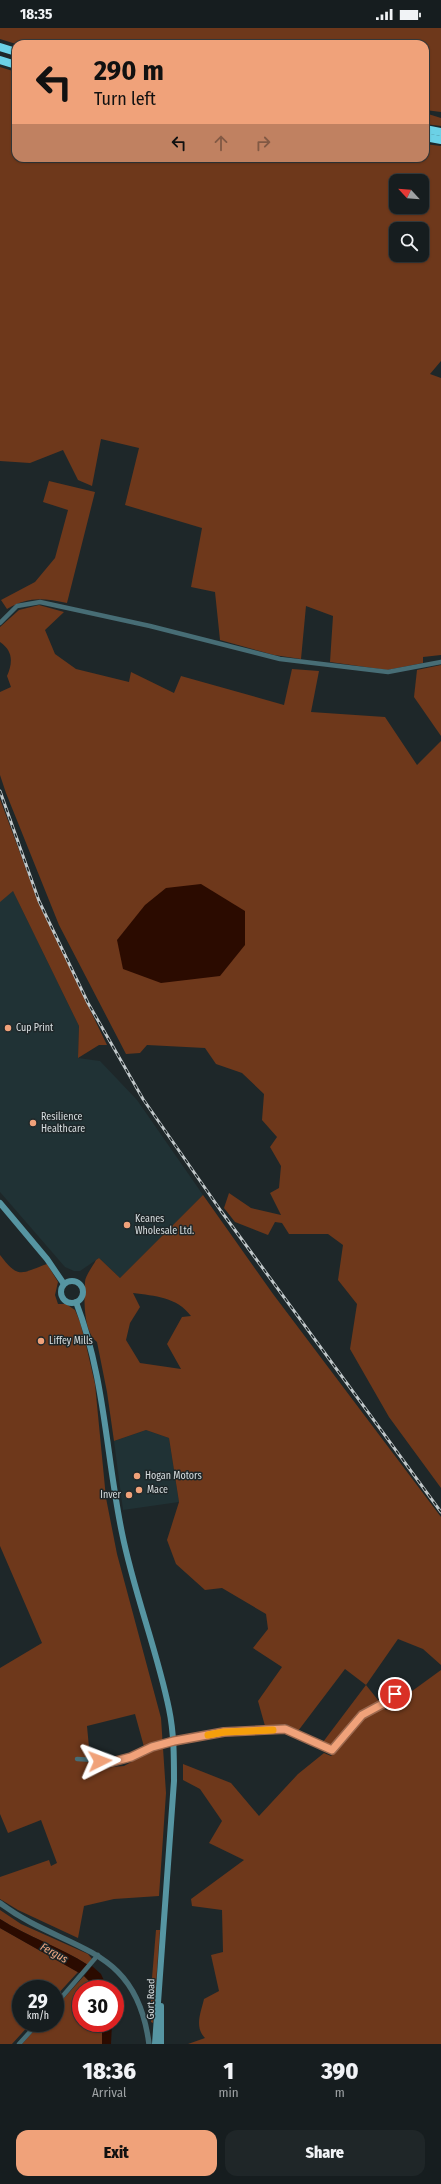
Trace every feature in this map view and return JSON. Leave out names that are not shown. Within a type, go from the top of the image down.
[{"type":"highway","points":[[0,47],[12,51]]},
{"type":"highway","points":[[0,60],[12,64]]},
{"type":"highway","points":[[429,130],[441,132]]},
{"type":"highway","points":[[429,138],[441,140]]},
{"type":"main road","points":[[0,1203],[47,1259],[64,1284]]},
{"type":"main road","points":[[72,1280],[82,1286],[83,1294],[76,1302],[68,1302],[61,1296],[60,1291],[64,1284],[72,1280]]},
{"type":"main road","name":"Gort Road","points":[[76,1302],[89,1339],[98,1374],[116,1506],[127,1556],[169,1709],[174,1741],[174,1781],[158,2028],[161,2044]]},
{"type":"main road","points":[[155,2044],[158,2028]]},
{"type":"street","points":[[0,623],[17,606],[40,602],[150,626],[280,659],[388,672],[441,662]]},
{"type":"street","points":[[77,1759],[112,1762],[131,1757],[152,1747],[174,1741],[224,1732],[285,1729],[332,1750],[362,1715],[388,1701],[402,1687]]},
{"type":"street","points":[[0,1904],[24,1919],[98,1955],[114,1967],[130,1985],[141,2008],[147,2028],[149,2044]]},
{"type":"street","points":[[64,1995],[98,1955]]},
{"type":"street","points":[[147,2028],[158,2028]]},
{"type":"street","points":[[19,2044],[30,2032]]},
{"type":"shaded area","points":[[0,28],[441,28],[441,112],[429,110],[429,40],[12,40],[12,43],[0,39]]},
{"type":"shaded area","points":[[0,67],[12,71],[12,162],[429,162],[429,144],[441,146],[441,361],[430,374],[441,378],[441,655],[423,657],[423,663],[387,670],[330,662],[333,616],[306,606],[301,659],[274,655],[220,640],[215,592],[191,587],[202,528],[125,505],[139,448],[101,439],[92,486],[78,480],[63,450],[30,463],[0,461]]},
{"type":"shaded area","points":[[429,114],[441,118],[441,126],[429,124]]},
{"type":"shaded area","points":[[49,481],[95,492],[67,603],[36,599],[22,602],[7,609],[1,600],[35,582],[55,558],[68,510],[43,502]]},
{"type":"shaded area","points":[[39,605],[64,612],[45,630],[55,654],[76,669],[129,682],[131,672],[174,693],[181,676],[284,705],[292,669],[319,671],[311,712],[385,717],[417,765],[441,741],[441,1488],[389,1417],[350,1349],[357,1304],[338,1280],[343,1245],[328,1234],[289,1234],[282,1223],[275,1222],[268,1235],[235,1222],[224,1208],[229,1193],[251,1208],[281,1215],[270,1193],[279,1188],[281,1166],[270,1147],[277,1137],[262,1120],[264,1094],[242,1073],[216,1064],[205,1048],[147,1045],[140,1053],[126,1054],[59,925],[0,775],[0,692],[11,687],[7,676],[11,657],[10,653],[0,642],[0,627],[19,610]]},
{"type":"shaded area","points":[[441,665],[441,736],[414,697],[417,670]]},
{"type":"shaded area","points":[[0,799],[39,904],[107,1045],[99,1045],[78,1058],[79,1026],[13,891],[0,902]]},
{"type":"shaded area","points":[[0,864],[79,1026],[78,1058],[100,1061],[137,1100],[203,1195],[120,1278],[99,1258],[80,1271],[74,1271],[65,1267],[0,1192]]},
{"type":"shaded area","points":[[203,1195],[273,1294],[441,1517],[441,1665],[423,1649],[398,1639],[366,1685],[345,1669],[298,1731],[286,1724],[265,1726],[258,1701],[282,1667],[253,1648],[268,1629],[266,1614],[222,1588],[205,1590],[176,1564],[167,1540],[179,1502],[169,1438],[146,1430],[114,1441],[107,1392],[97,1342],[92,1337],[89,1330],[85,1314],[85,1282],[86,1277],[96,1260],[99,1258],[120,1278]],"holes":[[[133,1293],[165,1298],[179,1305],[191,1316],[182,1317],[167,1344],[181,1369],[140,1363],[126,1340],[130,1323],[140,1307]]]},
{"type":"shaded area","points":[[0,1255],[12,1268],[21,1272],[26,1272],[47,1264],[58,1282],[55,1295],[58,1304],[66,1304],[75,1310],[80,1322],[95,1384],[106,1498],[117,1554],[161,1718],[166,1793],[159,1896],[114,1899],[84,1906],[78,1938],[18,1910],[0,1899],[0,1877],[49,1860],[51,1866],[57,1863],[41,1820],[8,1833],[0,1814],[0,1668],[42,1643],[0,1546]],"holes":[[[135,1714],[146,1754],[124,1766],[91,1769],[87,1726]]]},
{"type":"shaded area","points":[[146,1430],[169,1438],[179,1502],[123,1510],[114,1441]]},
{"type":"shaded area","points":[[441,1670],[441,2044],[188,2044],[205,2038],[199,2024],[204,1999],[219,1991],[211,1955],[223,1952],[222,1910],[192,1906],[191,1899],[244,1860],[209,1843],[222,1821],[200,1789],[183,1780],[183,1764],[231,1783],[259,1816],[298,1774],[324,1753],[331,1756],[341,1745],[331,1746],[323,1742],[366,1685],[386,1710]]},
{"type":"shaded area","points":[[0,1910],[21,1924],[88,1954],[92,1959],[88,1965],[22,1931],[0,1919]]},
{"type":"shaded area","points":[[0,1928],[78,1972],[64,1987],[64,1980],[12,1980],[12,2032],[23,2032],[12,2044],[0,2044]]},
{"type":"shaded area","points":[[156,1930],[160,1930],[153,2023],[151,2022],[151,1990]]},
{"type":"shaded area","points":[[84,1976],[88,1980],[80,1980]]},
{"type":"shaded area","points":[[72,1989],[72,2032],[102,2032],[102,2044],[22,2044],[33,2032],[64,2032],[64,1998]]},
{"type":"water","points":[[201,884],[245,911],[245,945],[220,976],[161,983],[123,969],[117,940],[145,905],[166,888]]},
{"type":"water","name":"Fergus","points":[[0,1919],[88,1965],[81,1974],[0,1928]]},
{"type":"water","points":[[92,1966],[101,1974],[104,1980],[88,1980],[84,1976]]},
{"type":"water","points":[[102,2032],[112,2032],[111,2044],[102,2044]]},
{"type":"railway","points":[[0,791],[39,901],[88,1003],[143,1099],[221,1211],[441,1512]]},
{"type":"slow traffic","points":[[208,1735],[224,1732],[273,1730]]},
{"type":"place","name":"Cup Print","points":[[8,1028]]},
{"type":"place","name":"Resilience Healthcare","points":[[33,1123]]},
{"type":"place","name":"Keanes Wholesale Ltd.","points":[[127,1225]]},
{"type":"place","name":"Liffey Mills","points":[[41,1341]]},
{"type":"place","name":"Hogan Motors","points":[[137,1476]]},
{"type":"place","name":"Mace","points":[[139,1490]]},
{"type":"place","name":"Inver","points":[[129,1495]]},
{"type":"route","points":[[100,1761],[112,1762],[131,1757],[152,1747],[174,1741],[224,1732],[285,1729],[332,1750],[362,1715],[388,1701],[395,1694]]}]
